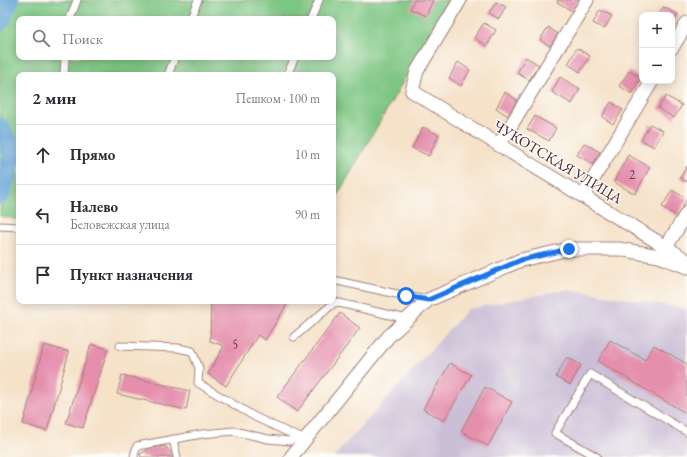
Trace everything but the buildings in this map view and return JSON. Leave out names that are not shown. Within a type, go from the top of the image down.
[{"type":"street","name":"ЧУКОТСКАЯ УЛИЦА","points":[[460,0],[417,71],[412,91],[687,261]]},
{"type":"street","points":[[499,145],[587,0]]},
{"type":"street","points":[[675,43],[687,23]]},
{"type":"street","points":[[583,196],[650,84]]},
{"type":"street","points":[[666,247],[687,213]]},
{"type":"street","points":[[291,457],[301,439],[388,337],[428,300],[521,260],[569,249],[619,249],[659,256],[687,267]]},
{"type":"lane","points":[[71,16],[77,0]]},
{"type":"lane","points":[[191,16],[198,0]]},
{"type":"lane","points":[[312,16],[319,0]]},
{"type":"lane","points":[[64,72],[65,60]]},
{"type":"lane","points":[[169,72],[174,60]]},
{"type":"lane","points":[[288,72],[294,60]]},
{"type":"lane","points":[[0,226],[16,227]]},
{"type":"lane","points":[[336,281],[428,300]]},
{"type":"lane","points":[[336,302],[407,319]]},
{"type":"lane","points":[[294,337],[333,304]]},
{"type":"lane","points":[[120,346],[178,348],[192,352],[199,368],[198,383],[255,417],[301,439]]},
{"type":"lane","points":[[597,457],[555,433],[590,374],[687,432]]},
{"type":"lane","points":[[134,457],[137,446],[202,434],[234,431],[268,439],[290,441],[301,439]]},
{"type":"lane","points":[[173,439],[177,457]]},
{"type":"shaded area","points":[[570,289],[687,309],[687,352],[685,363],[687,364],[687,457],[334,457],[468,309]]},
{"type":"green space","points":[[0,0],[450,0],[336,198],[336,72],[16,72],[16,219],[0,216]]},
{"type":"waterway","points":[[0,21],[9,0]]},
{"type":"waterway","points":[[0,128],[14,153],[0,195]]},
{"type":"route","points":[[406,296],[428,300],[521,260],[569,249]]}]
